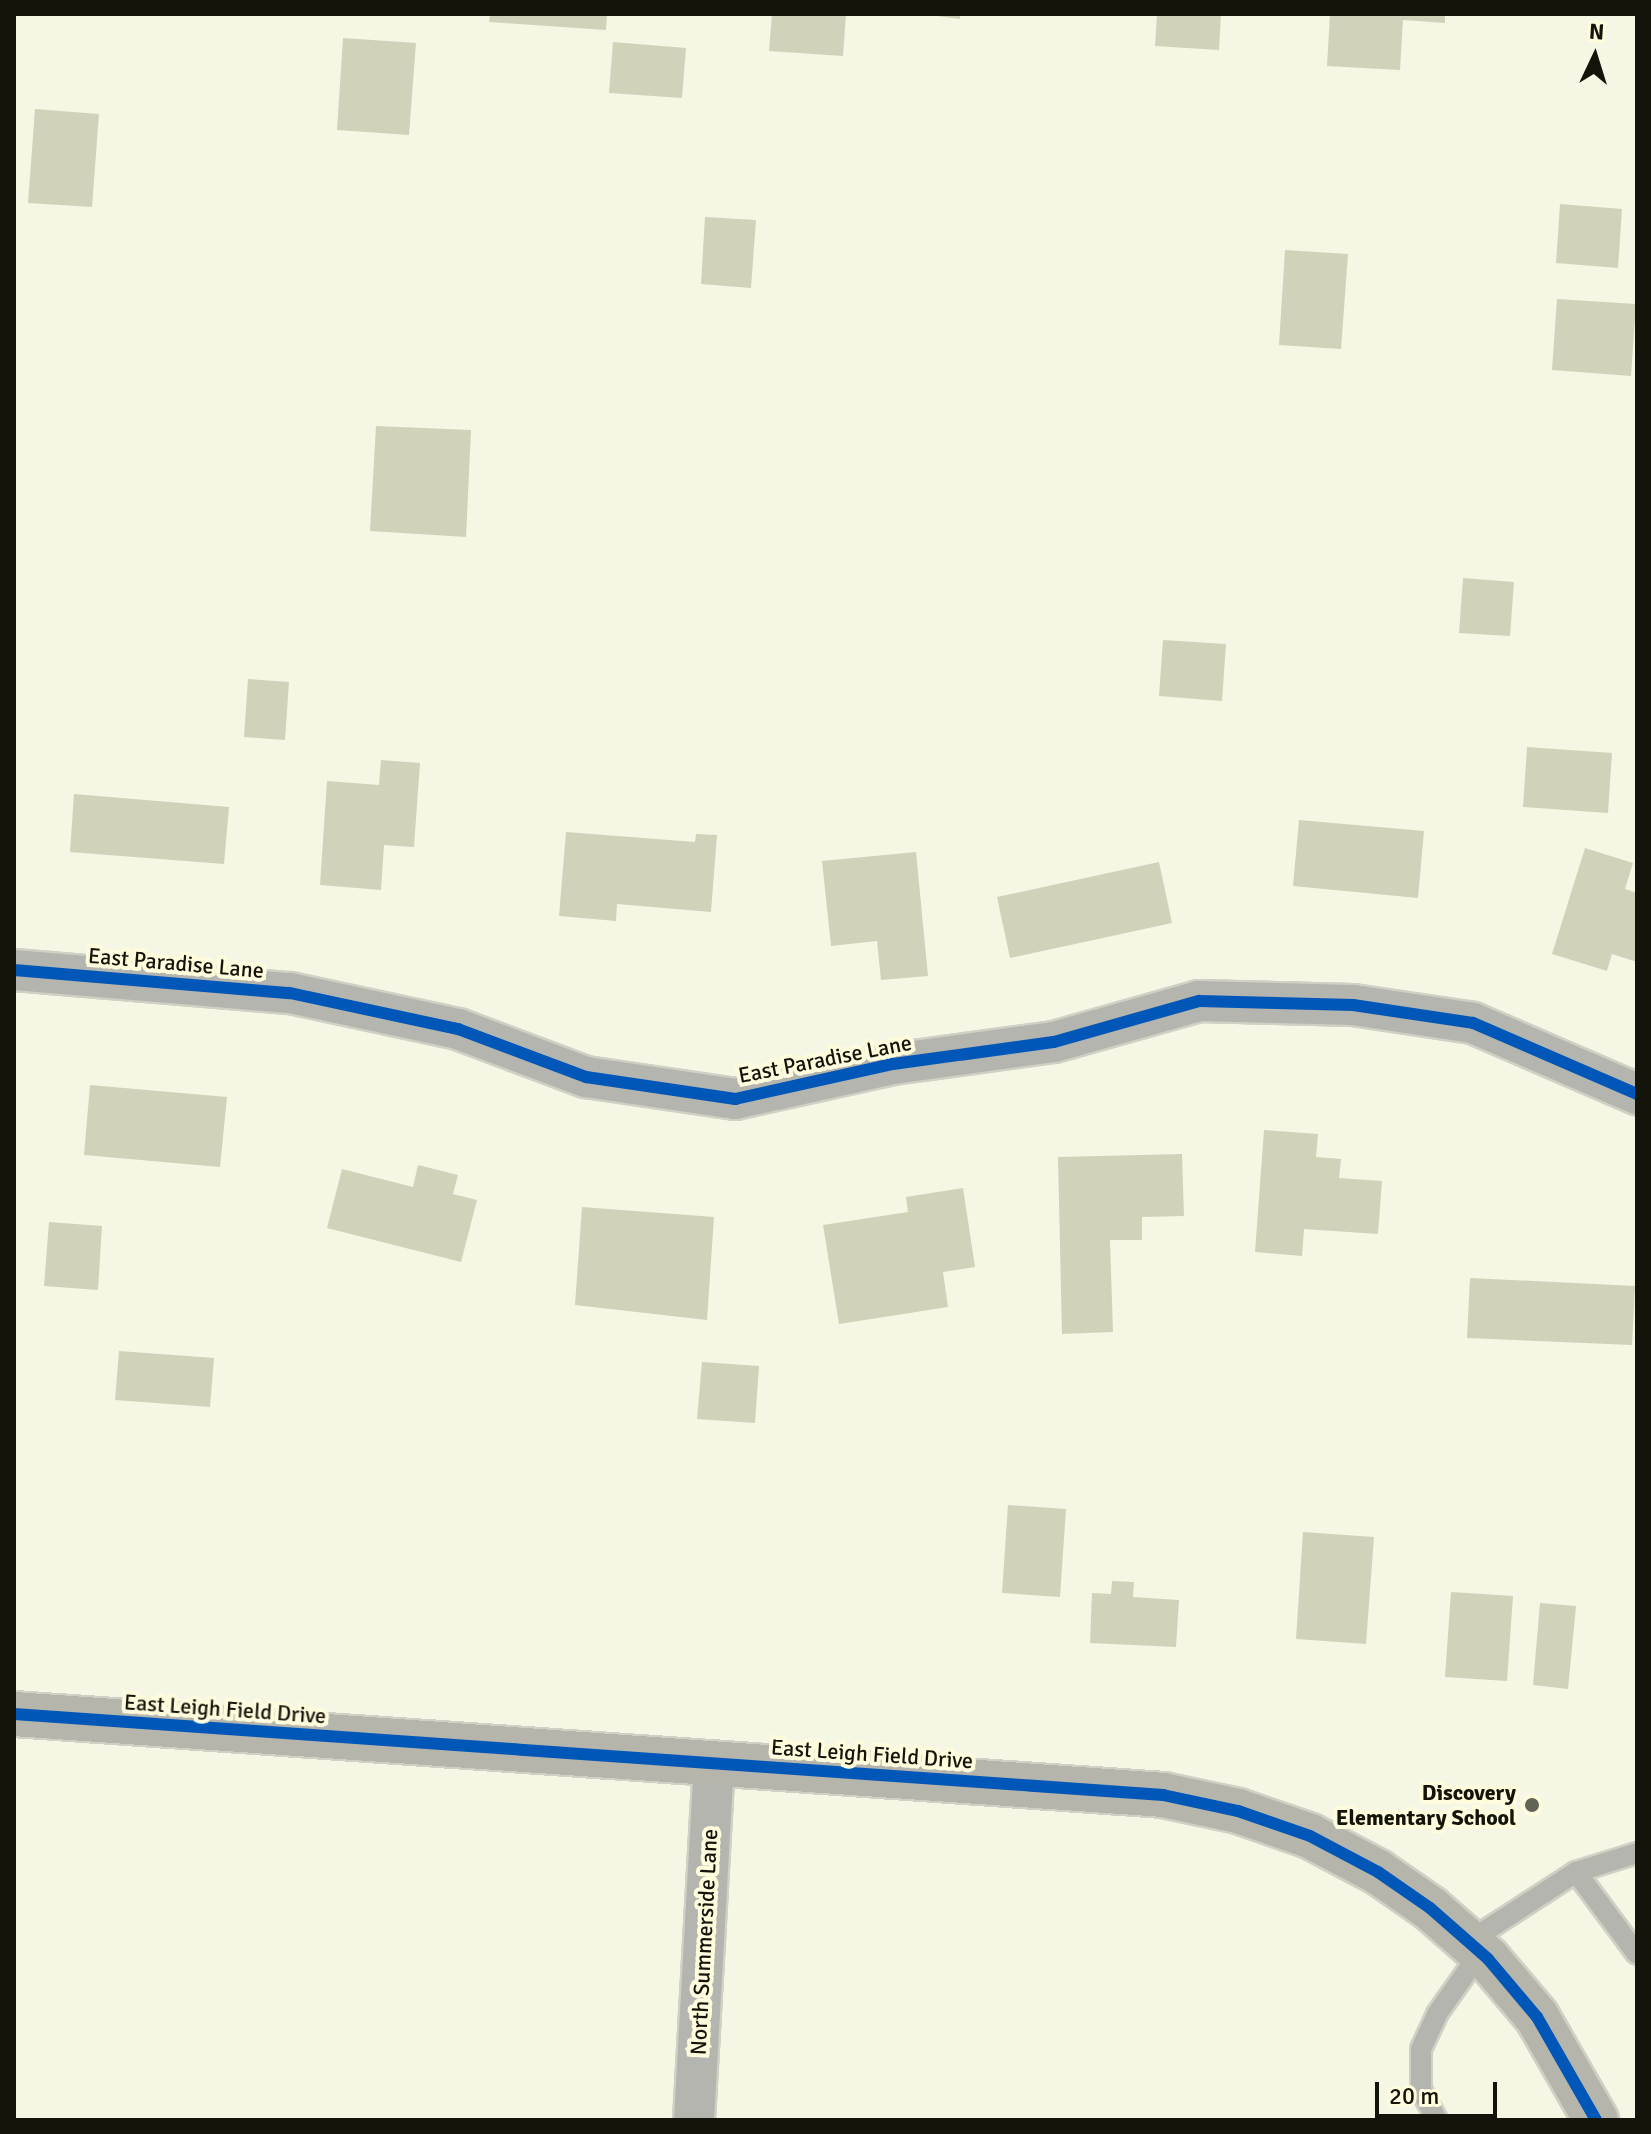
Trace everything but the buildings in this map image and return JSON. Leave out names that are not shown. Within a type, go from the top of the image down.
[{"type":"street","name":"East Paradise Lane","points":[[14,970],[290,993],[458,1029],[586,1077],[735,1099],[893,1064],[1054,1042],[1199,1001],[1353,1005],[1473,1023],[1637,1094]]},
{"type":"street","name":"East Leigh Field Drive","points":[[14,1714],[1163,1795],[1238,1811],[1310,1836],[1378,1872],[1474,1947],[1537,2017],[1596,2120]]},
{"type":"street","name":"North Summerside Lane","points":[[694,2120],[714,1763]]},
{"type":"lane","points":[[1437,2120],[1421,2090],[1421,2049],[1474,1947],[1576,1872],[1637,1853]]},
{"type":"lane","points":[[1576,1872],[1637,1954]]},
{"type":"cycle path","points":[[14,970],[290,993],[458,1029],[586,1077],[735,1099],[893,1064],[1054,1042],[1199,1001],[1353,1005],[1473,1023],[1637,1094]]},
{"type":"cycle path","points":[[14,1714],[1163,1795],[1238,1811],[1310,1836],[1378,1872],[1430,1908],[1488,1959],[1537,2017],[1596,2120]]},
{"type":"place","name":"Discovery Elementary School","points":[[1532,1805]]}]
